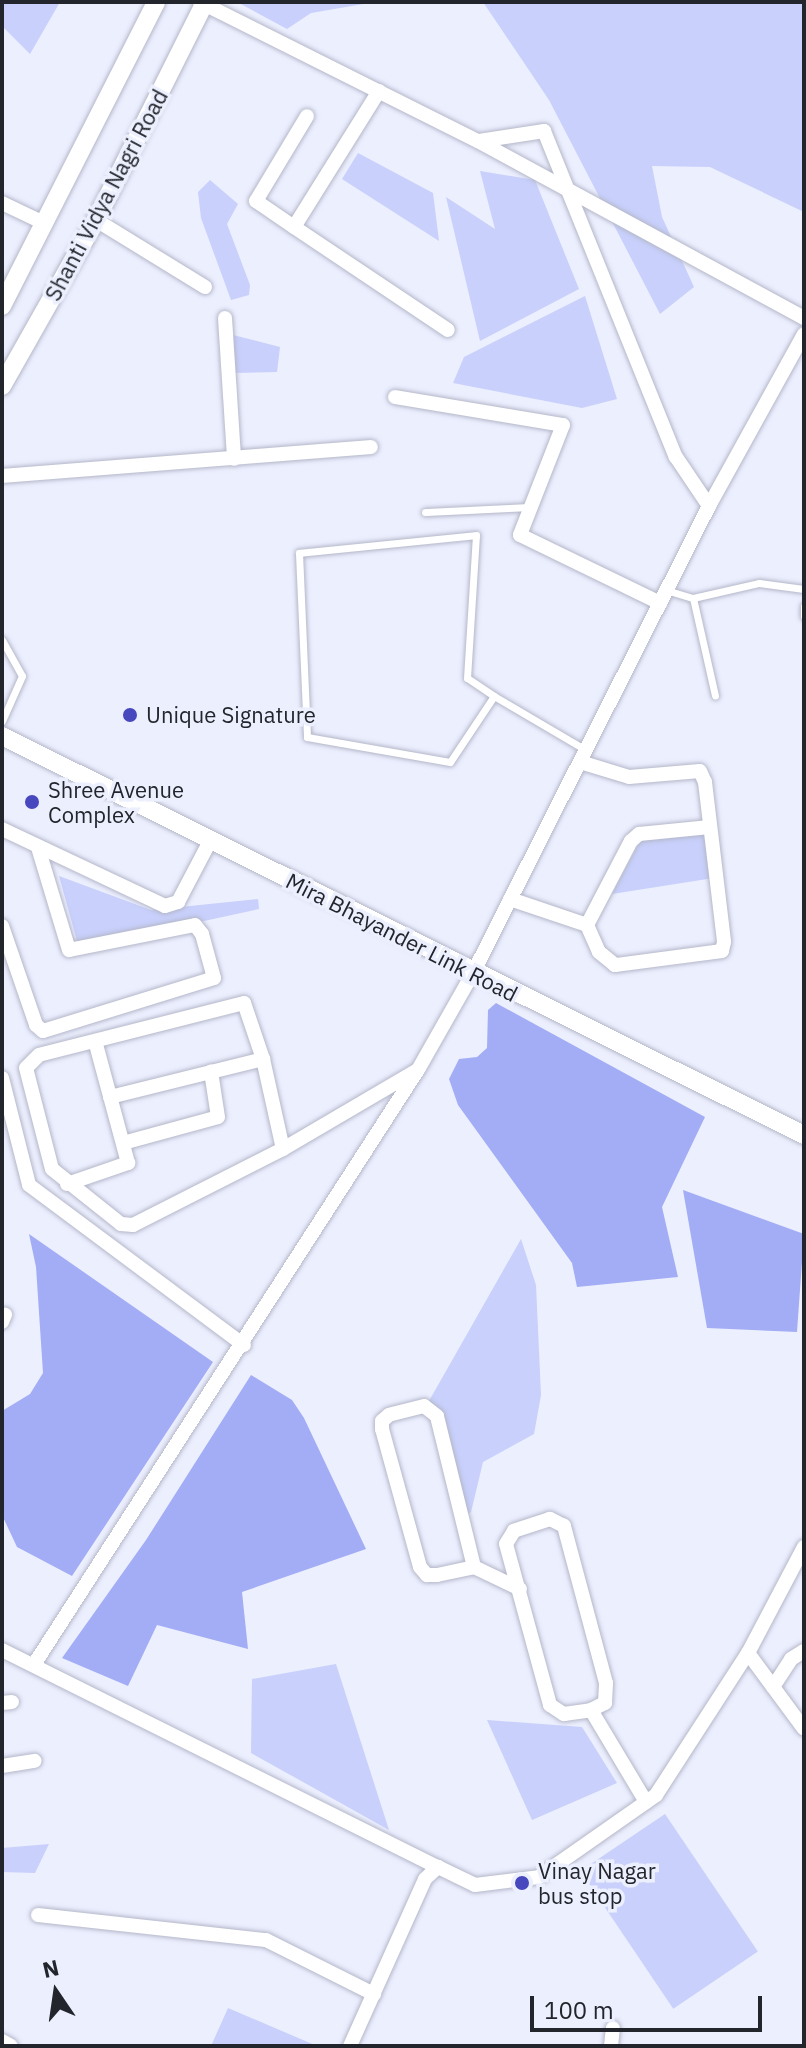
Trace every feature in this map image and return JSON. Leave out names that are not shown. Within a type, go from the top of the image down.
[{"type":"street","name":"Shanti Vidya Nagri Road","points":[[2,306],[156,2]]},
{"type":"street","name":"Shanti Vidya Nagri Road","points":[[2,386],[96,220],[203,3]]},
{"type":"street","points":[[203,3],[478,141],[804,318]]},
{"type":"street","points":[[294,227],[379,91]]},
{"type":"street","points":[[307,116],[256,201],[448,330]]},
{"type":"street","points":[[478,141],[544,131],[676,457],[709,506]]},
{"type":"street","points":[[2,203],[44,223]]},
{"type":"street","points":[[96,220],[205,287]]},
{"type":"street","points":[[225,318],[234,459]]},
{"type":"street","points":[[35,1663],[244,1345],[419,1068],[473,973],[709,506],[804,334]]},
{"type":"street","points":[[395,397],[563,425],[520,535],[663,597]]},
{"type":"street","points":[[2,476],[371,447]]},
{"type":"street","name":"Mira Bhayander Link Road","points":[[2,736],[804,1135]]},
{"type":"street","points":[[510,899],[587,925],[599,952],[615,965],[722,951],[710,827],[700,771],[629,777],[583,756]]},
{"type":"street","points":[[587,925],[621,856],[639,834],[710,827]]},
{"type":"street","points":[[2,829],[170,906],[182,896],[210,841]]},
{"type":"street","points":[[2,926],[36,1025],[43,1031],[214,978],[202,934],[195,925],[69,950],[38,847]]},
{"type":"street","points":[[283,1149],[263,1059],[244,1003],[39,1055],[26,1068],[52,1169],[121,1224],[133,1225],[283,1149],[419,1068]]},
{"type":"street","points":[[67,1184],[128,1163],[95,1041]]},
{"type":"street","points":[[110,1097],[263,1059]]},
{"type":"street","points":[[123,1143],[218,1117],[211,1072]]},
{"type":"street","points":[[2,1078],[29,1185],[244,1345]]},
{"type":"street","points":[[474,1567],[437,1416],[424,1406],[389,1415],[382,1421],[382,1429],[420,1567],[427,1575],[474,1567],[520,1589]]},
{"type":"street","points":[[550,1519],[559,1520],[609,1696],[591,1710],[564,1714],[550,1705],[507,1537],[550,1519]]},
{"type":"street","points":[[2,1650],[35,1663],[475,1885],[504,1882],[539,1877],[656,1795],[748,1653],[804,1547]]},
{"type":"street","points":[[773,1687],[791,1659],[804,1651]]},
{"type":"street","points":[[748,1653],[804,1729]]},
{"type":"street","points":[[591,1710],[646,1802]]},
{"type":"street","points":[[2,1766],[35,1761]]},
{"type":"street","points":[[350,2046],[425,1879],[438,1867]]},
{"type":"street","points":[[38,1915],[266,1940],[374,1994]]},
{"type":"street","points":[[611,2046],[613,2028]]},
{"type":"street","points":[[2,2041],[11,2046]]},
{"type":"lane","points":[[425,512],[531,507]]},
{"type":"lane","points":[[494,696],[450,762],[307,737],[299,553],[476,535],[467,678],[494,696],[583,756]]},
{"type":"lane","points":[[663,597],[693,598],[759,583],[804,589]]},
{"type":"lane","points":[[693,598],[715,696]]},
{"type":"lane","points":[[804,606],[804,616]]},
{"type":"lane","points":[[2,640],[22,676],[2,721]]},
{"type":"shaded area","points":[[2,2],[60,2],[30,54],[2,26]]},
{"type":"shaded area","points":[[375,2],[311,13],[287,29],[239,3]]},
{"type":"shaded area","points":[[483,2],[804,2],[804,212],[710,167],[652,166],[662,217],[694,287],[660,314],[549,100]]},
{"type":"shaded area","points":[[358,153],[433,193],[439,241],[342,179]]},
{"type":"shaded area","points":[[480,171],[535,180],[579,289],[480,341],[446,197],[495,229]]},
{"type":"shaded area","points":[[210,180],[238,204],[227,224],[250,285],[249,295],[231,300],[201,218],[198,192]]},
{"type":"shaded area","points":[[585,296],[617,399],[582,408],[453,383],[464,357]]},
{"type":"shaded area","points":[[233,335],[280,347],[277,372],[233,373]]},
{"type":"shaded area","points":[[715,822],[720,877],[612,894],[642,837]]},
{"type":"shaded area","points":[[59,876],[151,910],[258,899],[259,909],[79,948]]},
{"type":"shaded area","points":[[496,1003],[705,1117],[662,1207],[678,1277],[577,1287],[572,1263],[458,1105],[449,1079],[459,1059],[477,1057],[487,1048],[488,1010]]},
{"type":"shaded area","points":[[683,1190],[804,1234],[797,1332],[707,1328]]},
{"type":"shaded area","points":[[29,1234],[213,1362],[72,1576],[17,1547],[2,1515],[2,1411],[30,1394],[43,1373],[36,1267]]},
{"type":"shaded area","points":[[521,1239],[536,1285],[541,1395],[534,1434],[483,1462],[471,1512],[464,1516],[429,1401]]},
{"type":"shaded area","points":[[251,1375],[292,1400],[304,1418],[366,1549],[242,1592],[248,1649],[157,1625],[128,1686],[62,1658],[146,1540]]},
{"type":"shaded area","points":[[336,1664],[389,1830],[251,1753],[252,1679]]},
{"type":"shaded area","points":[[487,1720],[582,1727],[617,1783],[532,1820]]},
{"type":"shaded area","points":[[665,1814],[758,1952],[673,2009],[580,1871]]},
{"type":"shaded area","points":[[49,1844],[35,1873],[2,1872],[2,1848]]},
{"type":"shaded area","points":[[228,2008],[317,2046],[211,2046]]},
{"type":"place","name":"Unique Signature","points":[[130,715]]},
{"type":"place","name":"Shree Avenue Complex","points":[[32,802]]},
{"type":"place","name":"Vinay Nagar bus stop","points":[[522,1883]]}]
